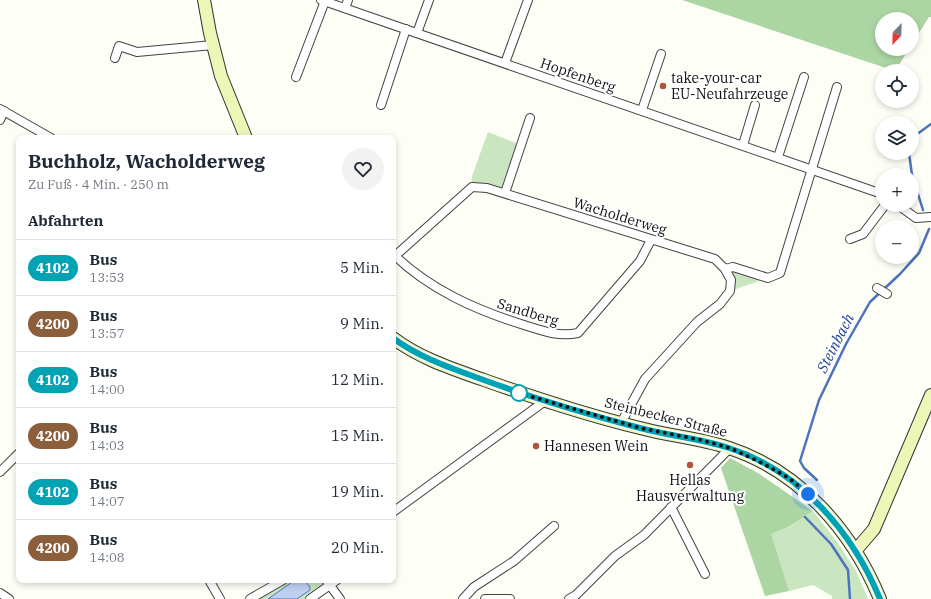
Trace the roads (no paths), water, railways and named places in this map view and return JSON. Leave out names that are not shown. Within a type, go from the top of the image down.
[{"type":"street","points":[[204,0],[221,76],[245,135]]},
{"type":"street","points":[[345,8],[348,0]]},
{"type":"street","points":[[417,33],[429,0]]},
{"type":"street","points":[[505,63],[528,0]]},
{"type":"street","name":"Hopfenberg","points":[[296,77],[323,1],[811,168],[875,191]]},
{"type":"street","points":[[381,105],[406,29]]},
{"type":"street","points":[[115,58],[119,46],[137,52],[213,45]]},
{"type":"street","points":[[642,110],[661,54]]},
{"type":"street","points":[[778,157],[804,77]]},
{"type":"street","points":[[811,168],[837,87]]},
{"type":"street","points":[[743,145],[755,105]]},
{"type":"street","points":[[0,120],[2,110],[47,135]]},
{"type":"street","points":[[505,194],[530,118]]},
{"type":"street","name":"Wacholderweg","points":[[396,253],[472,187],[487,188],[715,259],[726,268],[733,267],[768,278],[780,273],[811,168]]},
{"type":"street","points":[[850,239],[863,234],[880,212]]},
{"type":"street","points":[[908,212],[916,218],[931,216]]},
{"type":"street","name":"Sandberg","points":[[396,257],[431,284],[467,305],[491,314],[564,336],[578,333],[640,261],[651,240]]},
{"type":"street","points":[[621,423],[645,379],[697,322],[720,304],[730,291],[731,280],[726,268]]},
{"type":"street","points":[[877,288],[887,294]]},
{"type":"street","name":"Steinbecker Straße","points":[[396,340],[441,364],[544,401],[660,433],[701,440],[730,448],[764,464],[789,478],[817,503],[841,529],[865,564],[880,599]]},
{"type":"street","points":[[856,550],[861,546],[874,528],[928,408],[931,395]]},
{"type":"street","points":[[396,510],[544,401]]},
{"type":"street","points":[[569,599],[576,595],[616,556],[644,535],[730,448]]},
{"type":"street","points":[[0,472],[16,456]]},
{"type":"street","points":[[671,507],[705,574]]},
{"type":"street","points":[[463,599],[474,587],[514,561],[554,526]]},
{"type":"street","points":[[211,583],[220,599]]},
{"type":"street","points":[[250,599],[278,583]]},
{"type":"street","points":[[310,599],[330,583]]},
{"type":"street","points":[[332,583],[340,599]]},
{"type":"street","points":[[0,593],[10,599]]},
{"type":"street","points":[[485,599],[510,599]]},
{"type":"water","points":[[291,583],[307,583],[310,587],[310,590],[297,599],[268,599]]},
{"type":"waterway","name":"Steinbach","points":[[919,133],[931,124]]},
{"type":"waterway","name":"Steinbach","points":[[910,160],[911,168]]},
{"type":"waterway","name":"Steinbach","points":[[919,197],[923,210]]},
{"type":"waterway","name":"Steinbach","points":[[817,480],[804,468],[800,461],[819,400],[846,344],[870,302],[900,274],[919,253],[929,229]]},
{"type":"waterway","name":"Steinbach","points":[[805,517],[831,544],[848,570],[850,599]]},
{"type":"place","name":"take-your-car EU-Neufahrzeuge","points":[[663,86]]},
{"type":"place","name":"Hannesen Wein","points":[[536,446]]},
{"type":"place","name":"Hellas Hausverwaltung","points":[[690,465]]}]
